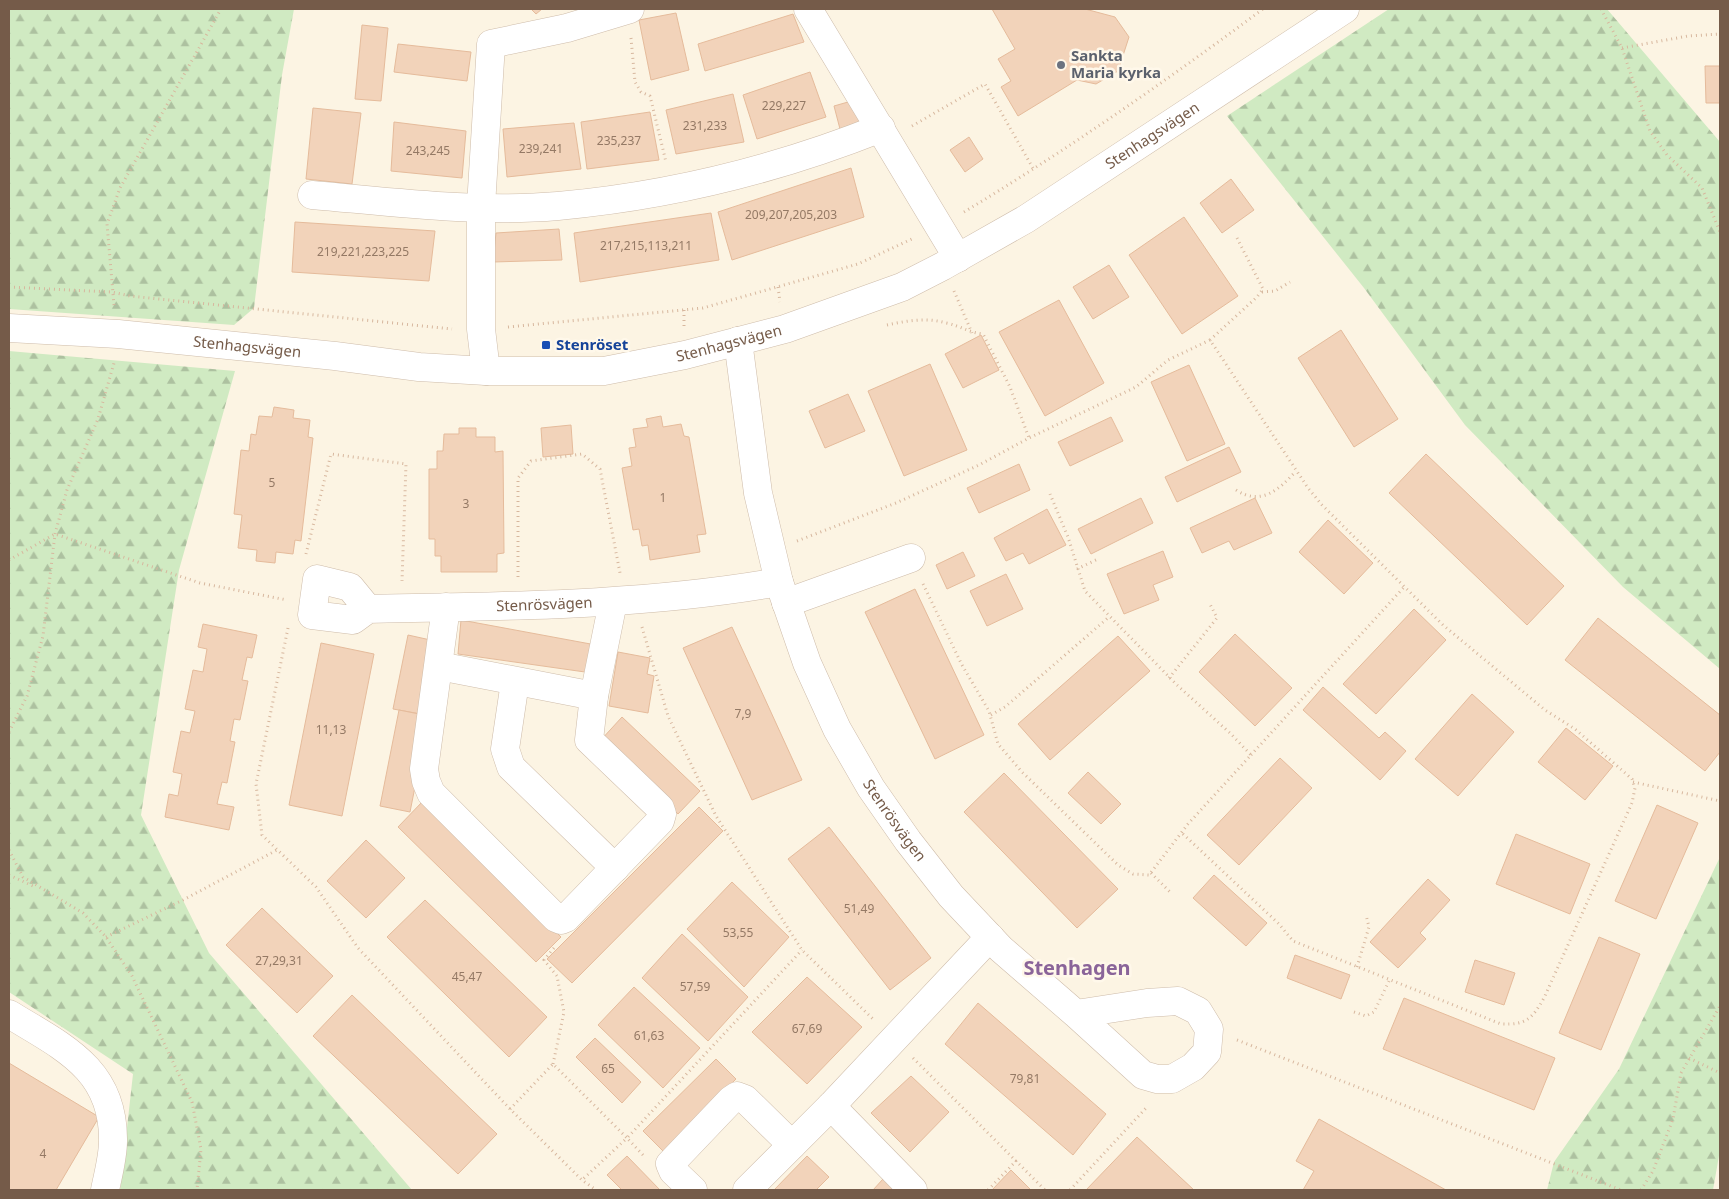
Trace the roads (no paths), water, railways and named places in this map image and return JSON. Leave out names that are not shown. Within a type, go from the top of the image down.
[{"type":"street","points":[[486,371],[481,329],[481,207],[491,44],[567,28],[629,9]]},
{"type":"street","points":[[808,9],[940,227],[950,262]]},
{"type":"street","name":"Stenhagsvägen","points":[[9,328],[118,334],[335,356],[419,367],[486,371],[604,371],[685,355],[785,329],[902,287],[950,262],[1026,219],[1345,9]]},
{"type":"street","points":[[312,195],[481,207],[557,206],[672,189],[884,134]]},
{"type":"street","name":"Stenrösvägen","points":[[738,341],[758,493],[782,592],[807,663],[833,720],[871,788],[951,896],[990,937],[1143,1075],[1157,1079],[1172,1079],[1193,1067],[1207,1052],[1209,1029],[1198,1011],[1178,1001],[1147,1003],[1076,1014]]},
{"type":"street","points":[[782,592],[911,558]]},
{"type":"street","name":"Stenrösvägen","points":[[304,603],[318,579],[350,587],[368,608],[540,606],[782,592]]},
{"type":"street","points":[[446,607],[424,769],[426,782],[432,793],[556,918],[561,920],[566,918],[660,821],[662,814],[660,808],[589,740],[594,696],[624,602]]},
{"type":"street","points":[[439,666],[594,696]]},
{"type":"street","points":[[515,682],[505,749],[511,767],[615,868]]},
{"type":"street","points":[[747,1190],[831,1106],[990,937]]},
{"type":"street","points":[[9,1014],[64,1048],[98,1080],[110,1105],[113,1142],[105,1190]]},
{"type":"street","points":[[693,1190],[673,1171],[670,1164],[730,1100],[737,1096],[744,1098],[792,1145]]},
{"type":"street","points":[[831,1106],[913,1190]]},
{"type":"place","name":"Sankta Maria kyrka","points":[[1061,65]]},
{"type":"place","name":"Stenröset","points":[[546,345]]},
{"type":"district","name":"Stenhagen","points":[[1077,968]]}]
